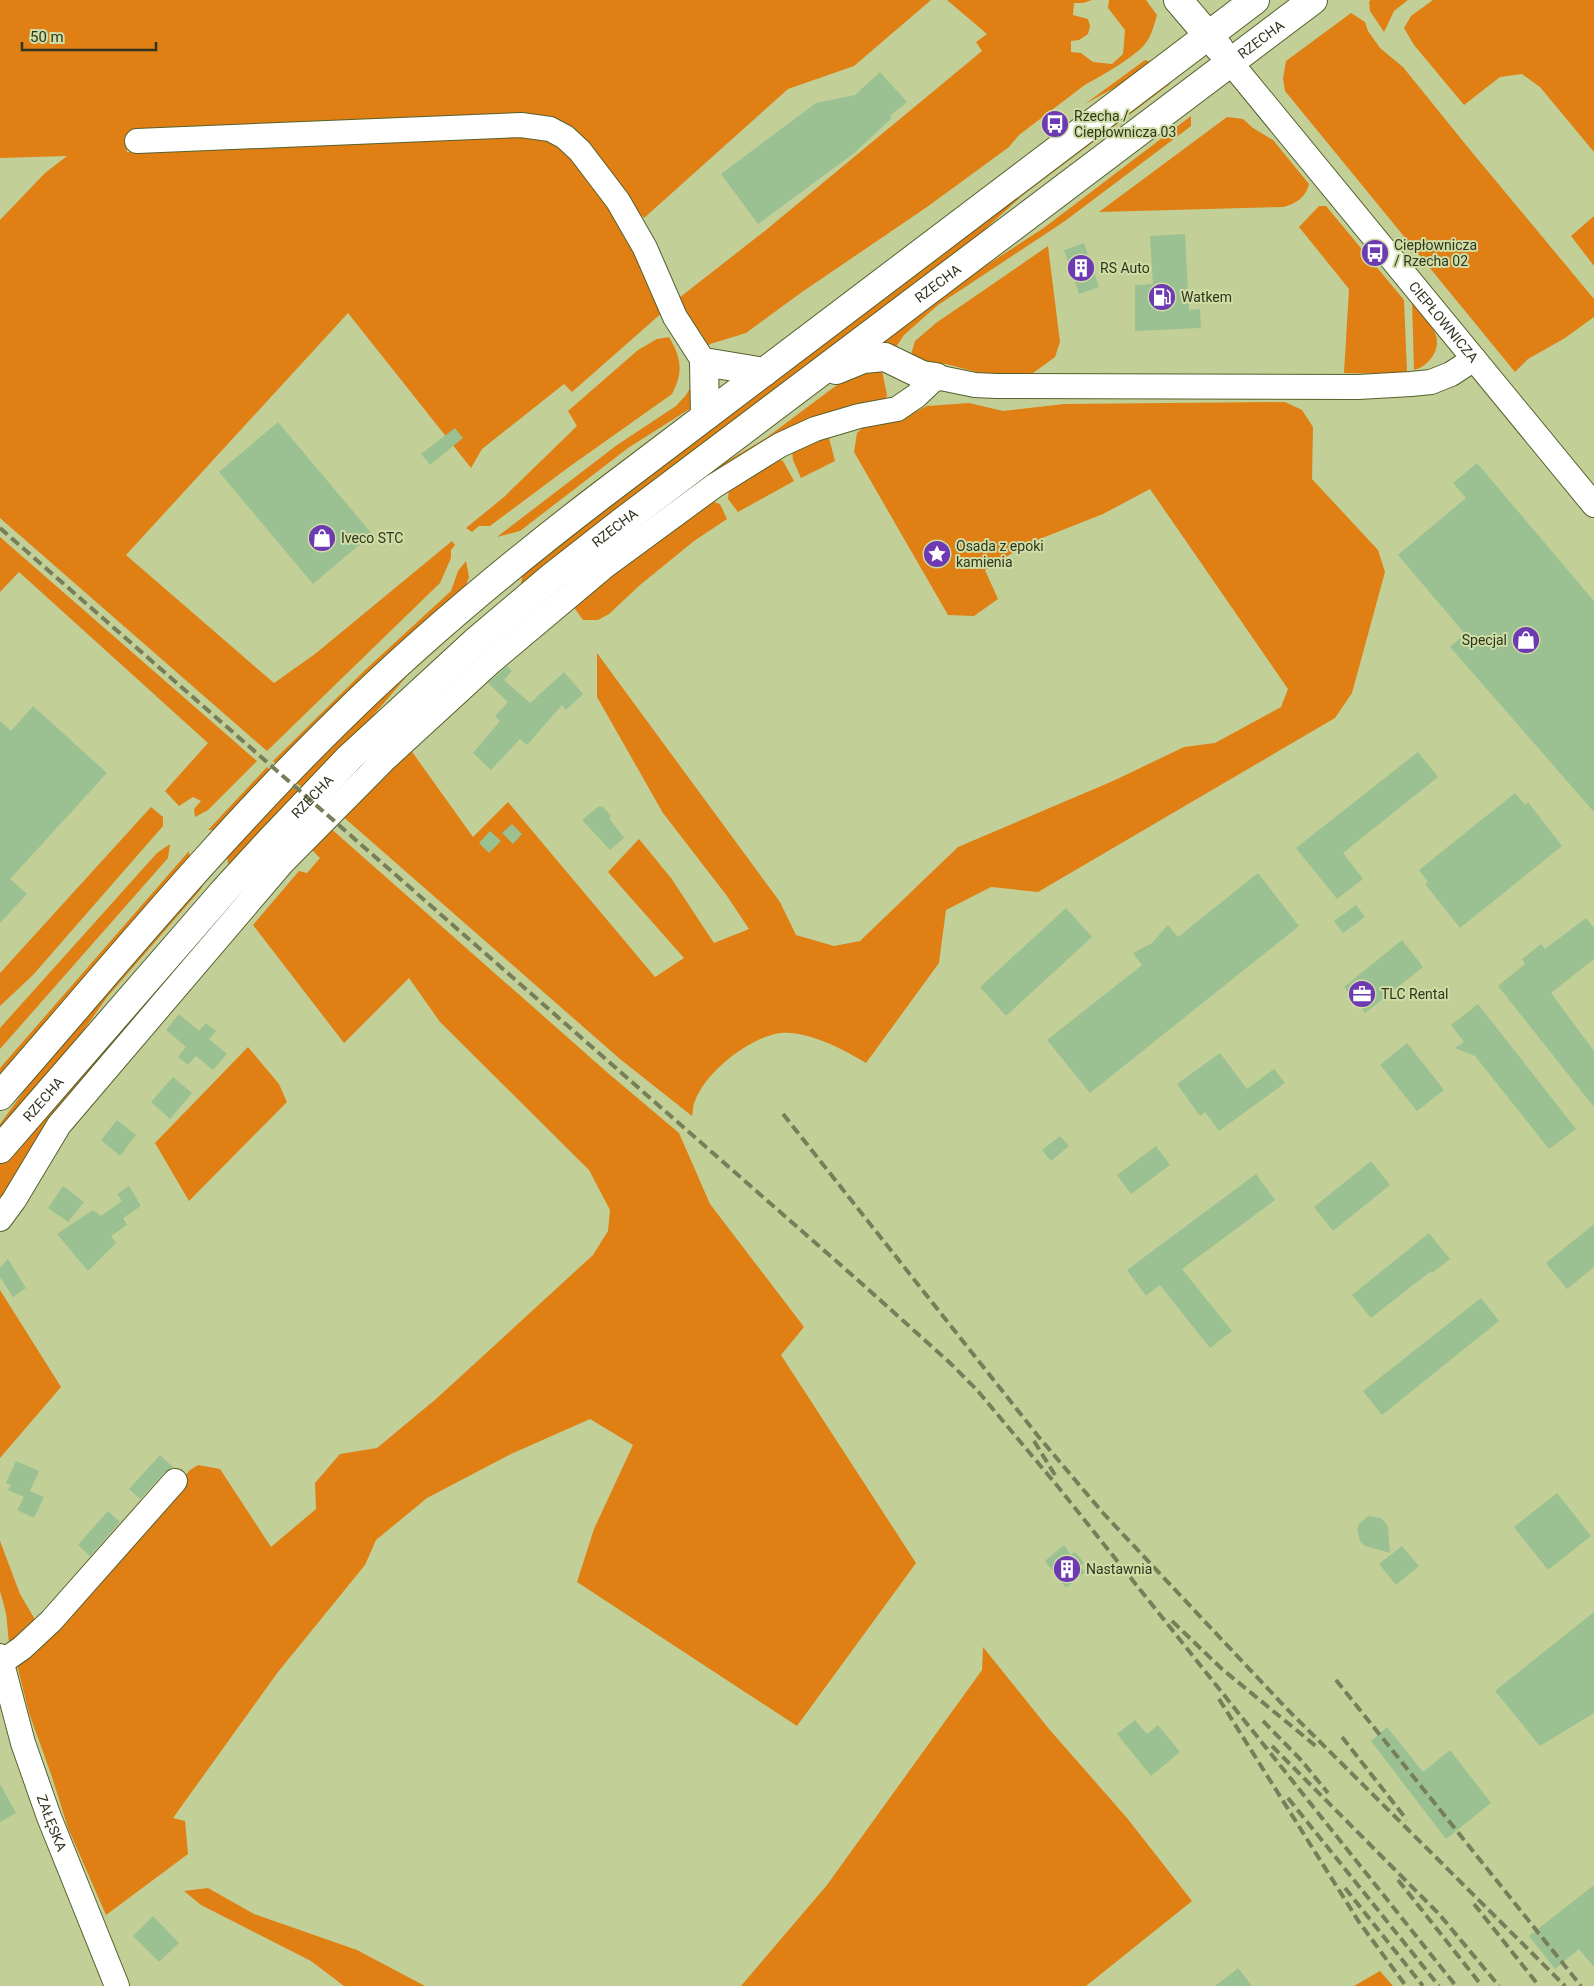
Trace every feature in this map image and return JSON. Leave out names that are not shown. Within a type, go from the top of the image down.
[{"type":"main road","name":"CIEPŁOWNICZA","points":[[1178,0],[1231,63]]},
{"type":"main road","points":[[0,1096],[212,853],[340,718],[415,648],[497,577],[705,416],[1255,0]]},
{"type":"main road","name":"RZECHA","points":[[0,1148],[270,841],[342,765],[475,642],[553,576],[809,380],[1313,0]]},
{"type":"main road","points":[[809,380],[863,359],[874,357],[885,358],[922,374],[936,377]]},
{"type":"main road","points":[[705,416],[704,362],[764,372]]},
{"type":"street","name":"CIEPŁOWNICZA","points":[[1231,63],[1594,505]]},
{"type":"street","points":[[137,141],[522,125],[550,129],[565,136],[580,152],[618,201],[645,248],[675,317],[704,362]]},
{"type":"street","points":[[0,1219],[14,1200],[59,1125],[283,862],[384,760],[486,666],[605,566],[714,486],[780,445],[815,429],[859,416],[897,409],[916,396],[936,377],[975,385],[996,386],[1358,387],[1431,382],[1451,374],[1474,359]]},
{"type":"street","points":[[1,1659],[22,1648],[51,1621],[175,1481]]},
{"type":"street","name":"ZAŁĘSKA","points":[[1,1659],[23,1743],[49,1817],[117,1986]]},
{"type":"shaded area","points":[[0,0],[931,0],[854,66],[788,89],[644,218],[562,127],[520,119],[124,137],[127,152],[295,147],[371,138],[523,137],[556,140],[588,179],[618,221],[643,265],[664,311],[572,392],[564,384],[482,449],[471,468],[348,313],[126,555],[274,683],[315,654],[452,541],[455,545],[451,550],[451,558],[440,583],[267,751],[0,518],[0,220],[45,173],[67,156],[0,158]]},
{"type":"shaded area","points":[[947,0],[1092,0],[1074,3],[1073,15],[1088,19],[1090,26],[1088,34],[1079,40],[1071,41],[1071,52],[1081,53],[1093,62],[1112,64],[1123,54],[1125,30],[1108,8],[1109,0],[1146,0],[1157,15],[1149,37],[1141,49],[1100,77],[1086,84],[1019,135],[1009,147],[927,207],[802,292],[746,333],[710,344],[706,348],[679,298],[766,230],[982,51],[976,42],[987,34]]},
{"type":"shaded area","points":[[1408,0],[1394,11],[1384,32],[1370,11],[1369,1]]},
{"type":"shaded area","points":[[1433,0],[1594,0],[1594,152],[1540,87],[1522,74],[1500,77],[1464,105],[1414,45],[1404,28],[1411,16]]},
{"type":"shaded area","points":[[1351,13],[1365,22],[1368,31],[1380,48],[1403,67],[1594,299],[1594,317],[1565,338],[1528,359],[1515,372],[1285,91],[1283,78],[1286,61]]},
{"type":"shaded area","points":[[1145,60],[1153,63],[1145,71],[1085,104]]},
{"type":"shaded area","points":[[1169,81],[1170,84],[1023,195],[943,267],[520,588],[524,568]]},
{"type":"shaded area","points":[[1191,116],[1191,126],[1065,221],[938,305],[904,335],[894,350],[883,342],[941,295],[1045,227]]},
{"type":"shaded area","points":[[1227,117],[1243,119],[1253,128],[1273,140],[1309,184],[1308,189],[1300,199],[1283,207],[1099,212]]},
{"type":"shaded area","points":[[1319,206],[1326,206],[1404,300],[1407,372],[1397,374],[1344,373],[1349,289],[1299,227]]},
{"type":"shaded area","points":[[1594,216],[1594,266],[1571,236]]},
{"type":"shaded area","points":[[1048,246],[1060,342],[1055,357],[1029,376],[984,374],[946,364],[926,364],[909,361],[915,341],[936,323]]},
{"type":"shaded area","points":[[1412,301],[1431,325],[1437,339],[1433,356],[1425,365],[1414,370]]},
{"type":"shaded area","points":[[669,337],[680,365],[678,379],[672,394],[490,526],[479,526],[472,532],[466,528],[504,497],[577,426],[568,411],[638,350],[657,339]]},
{"type":"shaded area","points":[[864,371],[882,371],[887,395],[885,401],[730,469],[325,808],[319,804],[484,646],[707,473],[766,438],[849,376]]},
{"type":"shaded area","points":[[695,380],[694,399],[691,408],[628,448],[520,531],[497,537],[617,445],[676,406],[686,395]]},
{"type":"shaded area","points":[[1285,402],[1302,410],[1313,427],[1312,479],[1378,550],[1385,572],[1352,693],[1335,718],[1038,892],[991,887],[946,910],[939,963],[866,1063],[847,1052],[813,1037],[791,1033],[768,1036],[755,1041],[718,1068],[700,1090],[694,1103],[692,1116],[620,1059],[340,814],[410,749],[473,837],[508,802],[655,977],[684,958],[608,872],[639,839],[671,878],[714,943],[749,929],[727,896],[663,813],[597,697],[597,653],[780,902],[796,935],[834,946],[860,941],[958,847],[1113,781],[1184,747],[1215,743],[1281,707],[1288,689],[1150,489],[1103,514],[1027,544],[985,570],[998,599],[974,616],[948,615],[854,452],[857,433],[865,426],[903,418],[927,406],[969,403],[1003,411],[1064,404]]},
{"type":"shaded area","points":[[818,437],[829,438],[835,461],[801,478],[793,460],[792,450]]},
{"type":"shaded area","points":[[777,459],[783,461],[794,481],[738,512],[728,499],[729,487]]},
{"type":"shaded area","points":[[711,501],[720,504],[727,519],[694,541],[640,585],[609,614],[598,620],[583,620],[575,609],[580,596]]},
{"type":"shaded area","points":[[0,537],[257,761],[208,810],[195,817],[194,809],[201,801],[193,797],[179,806],[165,791],[208,743],[19,572],[0,592]]},
{"type":"shaded area","points":[[466,561],[469,577],[465,588],[278,766],[273,761],[365,670],[451,591],[458,571]]},
{"type":"shaded area","points":[[494,598],[407,676],[341,753],[305,790],[293,780],[400,675]]},
{"type":"shaded area","points":[[267,767],[273,772],[216,830],[208,830]]},
{"type":"shaded area","points":[[289,784],[300,794],[229,867],[226,851]]},
{"type":"shaded area","points":[[151,807],[163,817],[163,826],[33,975],[0,1006],[0,973]]},
{"type":"shaded area","points":[[299,824],[0,1206],[0,1164]]},
{"type":"shaded area","points":[[328,826],[609,1074],[679,1133],[710,1204],[804,1327],[781,1355],[916,1563],[797,1726],[577,1582],[594,1529],[633,1445],[590,1419],[511,1454],[427,1498],[376,1540],[365,1565],[278,1672],[173,1818],[185,1821],[188,1854],[106,1915],[68,1828],[29,1713],[16,1661],[47,1636],[190,1470],[198,1465],[220,1469],[271,1547],[316,1509],[315,1483],[340,1454],[377,1448],[436,1399],[593,1255],[608,1231],[610,1210],[589,1170],[440,1022],[409,978],[344,1043],[253,925],[299,871],[307,873],[320,858],[310,848]]},
{"type":"shaded area","points":[[170,844],[168,858],[0,1049],[0,1028],[157,853]]},
{"type":"shaded area","points":[[189,851],[190,861],[0,1079],[0,1068]]},
{"type":"shaded area","points":[[201,883],[203,885],[201,889],[108,996],[55,1070],[0,1134],[0,1124],[59,1043]]},
{"type":"shaded area","points":[[248,1047],[279,1084],[287,1102],[189,1201],[155,1143]]},
{"type":"shaded area","points":[[0,1290],[61,1387],[0,1458]]},
{"type":"shaded area","points":[[0,1541],[20,1594],[37,1623],[9,1643],[6,1613],[0,1591]]},
{"type":"shaded area","points":[[983,1647],[1049,1729],[1127,1818],[1192,1901],[1086,1986],[741,1986],[827,1885],[982,1670]]},
{"type":"shaded area","points":[[208,1888],[254,1914],[357,1950],[425,1986],[344,1986],[311,1961],[201,1905],[184,1891]]},
{"type":"shaded area","points":[[1380,1971],[1393,1986],[1354,1986]]},
{"type":"building","points":[[880,72],[907,102],[890,116],[892,118],[853,154],[758,224],[721,174],[816,103],[855,95]]},
{"type":"building","points":[[1185,234],[1189,310],[1200,309],[1201,328],[1135,331],[1135,285],[1153,284],[1150,236]]},
{"type":"building","name":"RS Auto","points":[[1084,243],[1099,287],[1079,294],[1064,250]]},
{"type":"building","points":[[278,422],[372,534],[313,584],[219,472]]},
{"type":"building","points":[[455,428],[463,438],[430,465],[421,454]]},
{"type":"building","name":"Specjal","points":[[1477,463],[1594,601],[1594,812],[1450,647],[1465,634],[1398,555],[1466,498],[1453,483]]},
{"type":"building","points":[[507,666],[512,671],[504,680],[530,703],[564,672],[583,694],[566,710],[562,705],[527,745],[520,739],[491,770],[473,753],[500,721],[495,716],[508,702],[488,683]]},
{"type":"building","points":[[33,706],[107,773],[10,879],[27,894],[0,923],[0,721],[11,731]]},
{"type":"building","points":[[1418,752],[1438,777],[1343,853],[1363,879],[1337,899],[1296,848]]},
{"type":"building","points":[[1515,793],[1525,805],[1528,802],[1562,846],[1460,928],[1425,884],[1428,882],[1419,870]]},
{"type":"building","points":[[599,806],[602,806],[611,816],[609,818],[624,838],[610,850],[582,820]]},
{"type":"building","points":[[512,824],[522,834],[513,844],[502,833]]},
{"type":"building","points":[[490,831],[501,841],[489,853],[479,843]]},
{"type":"building","points":[[1258,873],[1299,926],[1090,1093],[1047,1040],[1142,965],[1133,953],[1152,943],[1168,925],[1178,937]]},
{"type":"building","points":[[1356,905],[1365,917],[1343,933],[1334,921]]},
{"type":"building","points":[[1066,908],[1092,937],[1006,1016],[980,987]]},
{"type":"building","points":[[1586,918],[1594,928],[1594,959],[1551,993],[1594,1051],[1594,1107],[1498,986],[1525,964],[1522,959],[1541,944],[1545,949]]},
{"type":"building","points":[[1402,940],[1423,967],[1365,1013],[1344,987]]},
{"type":"building","points":[[1478,1004],[1576,1129],[1549,1149],[1475,1056],[1455,1048],[1464,1042],[1451,1025]]},
{"type":"building","points":[[179,1014],[199,1031],[206,1023],[216,1031],[209,1039],[227,1054],[213,1070],[196,1056],[188,1065],[178,1057],[186,1047],[166,1030]]},
{"type":"building","points":[[1407,1043],[1444,1090],[1417,1111],[1380,1065]]},
{"type":"building","points":[[1220,1053],[1247,1089],[1274,1069],[1285,1083],[1219,1131],[1205,1112],[1200,1116],[1177,1084]]},
{"type":"building","points":[[173,1077],[192,1093],[170,1119],[151,1102]]},
{"type":"building","points":[[117,1120],[136,1135],[120,1156],[101,1140]]},
{"type":"building","points":[[1060,1136],[1069,1146],[1051,1161],[1042,1150]]},
{"type":"building","points":[[1156,1146],[1170,1165],[1131,1194],[1117,1175]]},
{"type":"building","points":[[1371,1161],[1390,1185],[1333,1231],[1314,1207]]},
{"type":"building","points":[[1256,1174],[1275,1200],[1182,1269],[1232,1331],[1210,1348],[1160,1285],[1146,1296],[1127,1270]]},
{"type":"building","points":[[63,1186],[84,1202],[68,1222],[48,1208]]},
{"type":"building","points":[[129,1186],[141,1206],[123,1218],[127,1225],[111,1236],[116,1243],[88,1271],[57,1234],[93,1210],[101,1216],[122,1201],[117,1194]]},
{"type":"building","points":[[1594,1224],[1594,1267],[1567,1289],[1546,1263]]},
{"type":"building","points":[[1429,1233],[1450,1259],[1432,1273],[1431,1271],[1371,1318],[1352,1295]]},
{"type":"building","points":[[8,1259],[26,1288],[13,1297],[0,1277],[0,1268]]},
{"type":"building","points":[[1481,1298],[1499,1321],[1382,1415],[1363,1391]]},
{"type":"building","points":[[160,1455],[174,1468],[165,1472],[140,1499],[129,1489]]},
{"type":"building","points":[[16,1461],[39,1471],[30,1491],[44,1497],[34,1518],[17,1510],[24,1497],[8,1490],[11,1485],[6,1483]]},
{"type":"building","points":[[1557,1493],[1591,1536],[1548,1570],[1514,1527]]},
{"type":"building","points":[[108,1511],[120,1522],[90,1556],[78,1545]]},
{"type":"building","points":[[1368,1516],[1381,1518],[1388,1527],[1390,1553],[1365,1546],[1360,1541],[1357,1530],[1359,1524]]},
{"type":"building","name":"Nastawnia","points":[[1064,1545],[1071,1555],[1075,1552],[1084,1563],[1080,1566],[1085,1572],[1066,1588],[1045,1561]]},
{"type":"building","points":[[1402,1546],[1419,1566],[1396,1585],[1379,1564]]},
{"type":"building","points":[[1594,1612],[1594,1713],[1540,1746],[1495,1691]]},
{"type":"building","points":[[1135,1720],[1147,1734],[1158,1725],[1180,1752],[1151,1776],[1117,1734]]},
{"type":"building","points":[[1387,1727],[1423,1772],[1450,1750],[1491,1803],[1446,1839],[1371,1741]]},
{"type":"building","points":[[0,1784],[16,1813],[0,1822]]},
{"type":"building","points":[[1594,1885],[1594,1967],[1579,1949],[1555,1969],[1529,1936]]},
{"type":"building","points":[[153,1916],[179,1943],[159,1962],[133,1936]]},
{"type":"building","points":[[1238,1968],[1252,1986],[1215,1986]]},
{"type":"railway","points":[[0,528],[860,1282],[949,1362],[977,1390],[1059,1488],[1456,1986]]},
{"type":"railway","points":[[783,1114],[1038,1436],[1103,1513],[1286,1708],[1565,1986]]},
{"type":"railway","points":[[1034,1441],[1055,1475]]},
{"type":"railway","points":[[1172,1621],[1222,1669],[1317,1747]]},
{"type":"railway","points":[[1336,1680],[1581,1986]]},
{"type":"railway","points":[[1219,1699],[1359,1922],[1406,1986]]},
{"type":"railway","points":[[1263,1721],[1301,1760],[1328,1793]]},
{"type":"railway","points":[[1342,1737],[1407,1820]]},
{"type":"railway","points":[[1272,1746],[1439,1914],[1499,1986]]},
{"type":"railway","points":[[1288,1798],[1439,1986]]},
{"type":"railway","points":[[1398,1880],[1482,1986]]},
{"type":"railway","points":[[1345,1888],[1423,1986]]},
{"type":"railway","points":[[1474,1904],[1539,1986]]},
{"type":"place","name":"Rzecha / Ciepłownicza 03","points":[[1055,124]]},
{"type":"place","name":"Ciepłownicza / Rzecha 02","points":[[1375,253]]},
{"type":"place","name":"RS Auto","points":[[1081,268]]},
{"type":"place","name":"Watkem","points":[[1162,297]]},
{"type":"place","name":"Iveco STC","points":[[322,538]]},
{"type":"place","name":"Osada z epoki kamienia","points":[[937,554]]},
{"type":"place","name":"Specjal","points":[[1526,640]]},
{"type":"place","name":"TLC Rental","points":[[1362,994]]},
{"type":"place","name":"Nastawnia","points":[[1067,1569]]}]
